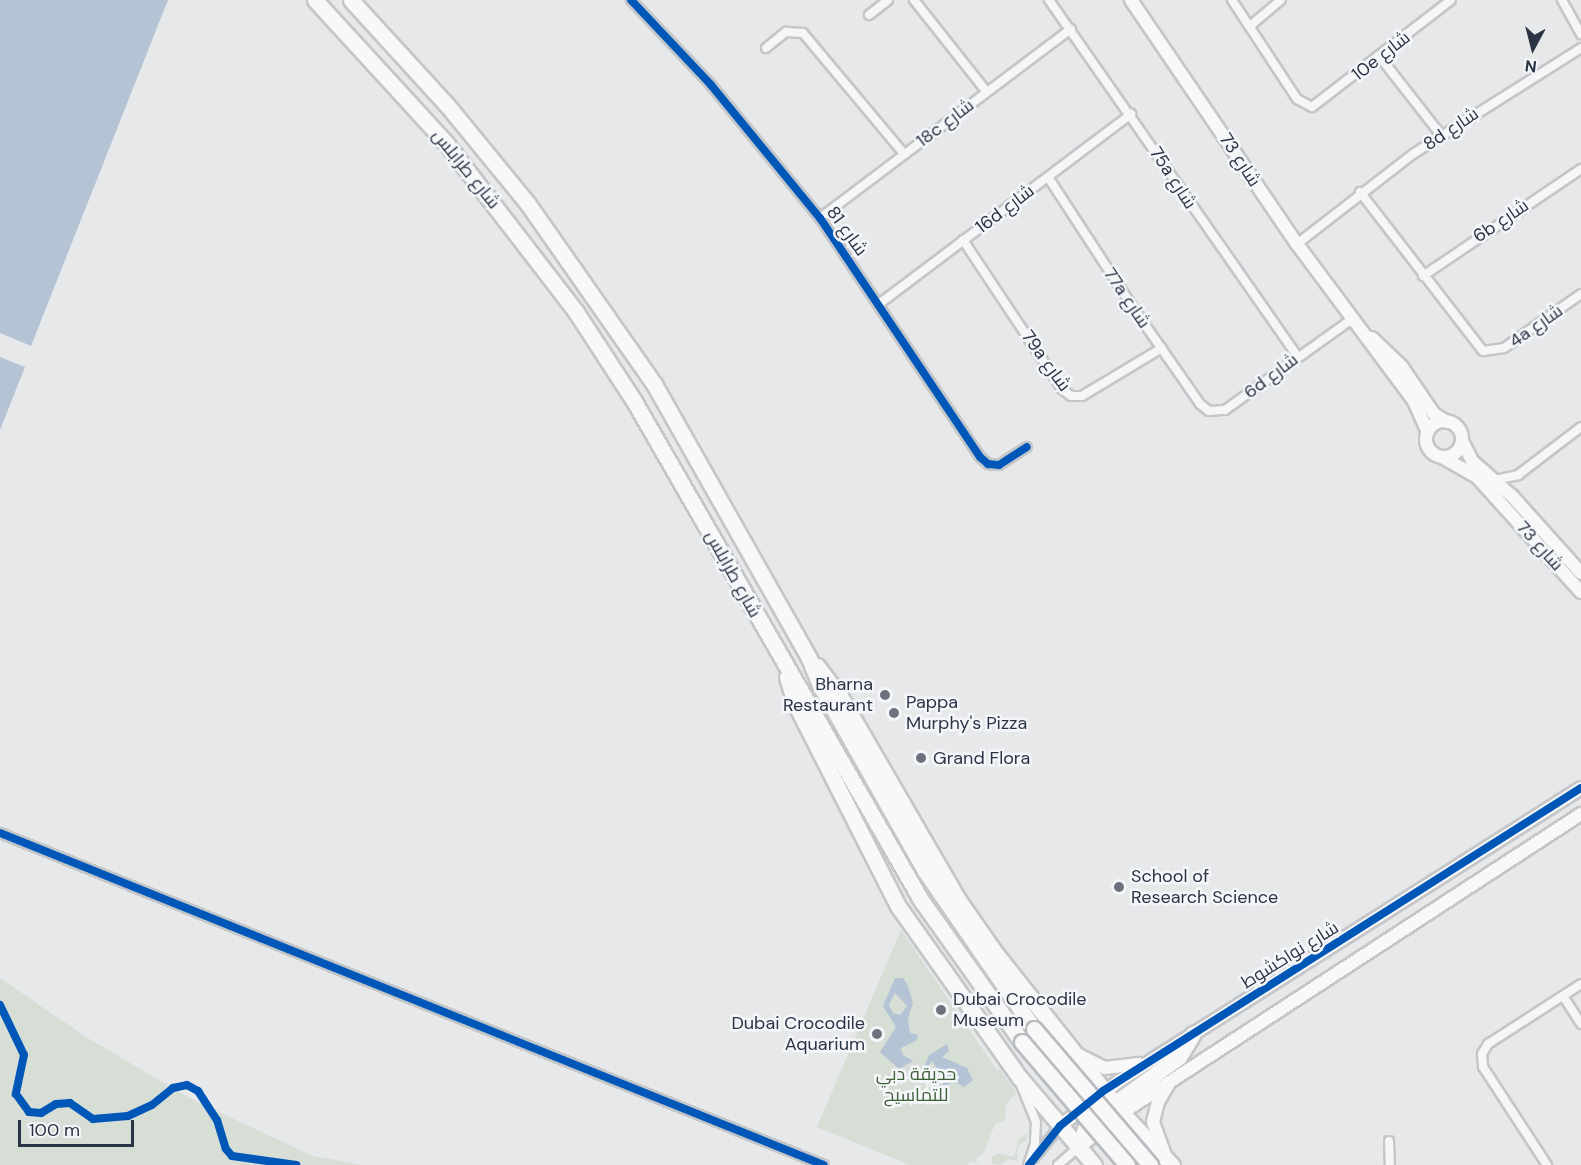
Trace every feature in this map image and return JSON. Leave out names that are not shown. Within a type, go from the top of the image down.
[{"type":"highway","name":"شارع طرابلس","points":[[315,0],[446,143],[576,312],[661,447],[785,669],[801,689],[921,900],[1022,1042],[1127,1165]]},
{"type":"highway","name":"شارع طرابلس","points":[[351,0],[447,105],[590,287],[654,384],[809,658],[821,687],[925,871],[1034,1029],[1150,1165]]},
{"type":"highway","points":[[809,658],[840,696],[977,928],[1103,1091],[1170,1163]]},
{"type":"highway","points":[[785,669],[795,703],[886,884],[1020,1078],[1094,1165]]},
{"type":"highway","points":[[1079,1148],[1084,1127],[1118,1108],[1179,1057],[1193,1034]]},
{"type":"street","name":"شارع 81","points":[[631,0],[718,93],[820,218],[984,461],[999,465],[1027,447]]},
{"type":"street","points":[[869,15],[888,0]]},
{"type":"street","points":[[914,0],[987,92]]},
{"type":"street","name":"75a شارع","points":[[1049,0],[1131,114],[1297,356]]},
{"type":"street","name":"شارع 73","points":[[1131,0],[1296,242],[1417,405],[1428,432]]},
{"type":"street","points":[[1232,0],[1250,26],[1281,0]]},
{"type":"street","name":"10e شارع","points":[[1250,26],[1297,99],[1308,106],[1320,103],[1451,0]]},
{"type":"street","points":[[1562,0],[1581,34]]},
{"type":"street","name":"18c شارع","points":[[820,218],[1071,29]]},
{"type":"street","points":[[766,48],[786,32],[798,31],[808,36],[904,154]]},
{"type":"street","name":"8d شارع","points":[[1296,242],[1360,192],[1441,135],[1581,48]]},
{"type":"street","points":[[1380,57],[1441,135]]},
{"type":"street","name":"16d شارع","points":[[879,304],[1131,114]]},
{"type":"street","name":"6b شارع","points":[[1423,276],[1581,170]]},
{"type":"street","name":"77a شارع","points":[[1048,177],[1200,404],[1215,412]]},
{"type":"street","points":[[1360,192],[1423,276]]},
{"type":"street","name":"79a شارع","points":[[963,240],[1066,394],[1082,396],[1162,348]]},
{"type":"street","name":"4a شارع","points":[[1423,276],[1475,344],[1488,352],[1504,348],[1581,294]]},
{"type":"street","name":"شارع 73","points":[[1350,317],[1402,367],[1429,408],[1447,422]]},
{"type":"street","name":"6d شارع","points":[[1215,412],[1229,408],[1350,317]]},
{"type":"street","points":[[1447,422],[1457,426],[1462,441],[1458,451],[1442,457],[1429,448],[1428,432],[1435,424],[1447,422]]},
{"type":"street","points":[[1496,480],[1518,475],[1581,427]]},
{"type":"street","name":"شارع 73","points":[[1462,441],[1472,460],[1496,480],[1575,561],[1581,573]]},
{"type":"street","name":"شارع 73","points":[[1442,457],[1476,477],[1581,592]]},
{"type":"street","points":[[1512,496],[1518,475]]},
{"type":"street","name":"شارع نواكشوط","points":[[1028,1165],[1060,1126],[1103,1091],[1581,788]]},
{"type":"street","points":[[1118,1108],[1170,1082],[1581,814]]},
{"type":"street","points":[[0,833],[824,1165]]},
{"type":"street","points":[[1547,1165],[1486,1072],[1482,1054],[1488,1044],[1581,984]]},
{"type":"street","points":[[1563,996],[1581,1024]]},
{"type":"street","points":[[1062,1039],[1087,1061],[1105,1068],[1125,1068],[1151,1060]]},
{"type":"street","points":[[1020,1078],[1036,1122],[1035,1144],[1028,1165]]},
{"type":"street","points":[[1170,1082],[1158,1102],[1153,1122],[1170,1163]]},
{"type":"street","points":[[1389,1141],[1390,1165]]},
{"type":"street","points":[[1058,1165],[1079,1148]]},
{"type":"green space","name":"حديقة دبي للتماسيح","points":[[901,930],[997,1070],[1000,1069],[1016,1093],[1006,1104],[1005,1120],[995,1124],[984,1152],[975,1160],[979,1165],[970,1161],[967,1165],[910,1165],[817,1127]]},
{"type":"green space","points":[[0,978],[86,1037],[191,1099],[313,1156],[362,1165],[0,1165]]},
{"type":"green space","points":[[1027,1133],[1026,1141],[1018,1146],[1017,1161],[1009,1159],[1001,1165],[992,1164],[992,1157],[998,1153],[1014,1157],[1018,1140]]},
{"type":"water","points":[[0,0],[168,0],[31,346],[0,333]]},
{"type":"water","points":[[0,357],[25,367],[0,430]]},
{"type":"water","points":[[895,978],[903,978],[913,1003],[908,1018],[910,1033],[918,1035],[917,1040],[901,1048],[903,1055],[913,1061],[899,1069],[880,1052],[896,1027],[883,1006]],"holes":[[[895,993],[907,1006],[900,1015],[893,1013],[889,1005]]]},
{"type":"water","points":[[947,1044],[949,1051],[942,1057],[967,1068],[973,1080],[964,1087],[957,1083],[939,1086],[942,1075],[932,1061],[926,1071],[932,1084],[922,1073],[929,1055]]},
{"type":"cycle path","points":[[631,0],[711,85],[820,218],[980,457],[988,464],[999,465],[1027,447]]},
{"type":"cycle path","points":[[1029,1165],[1060,1126],[1103,1091],[1581,788]]},
{"type":"cycle path","points":[[0,833],[824,1165]]},
{"type":"cycle path","points":[[0,1005],[24,1055],[16,1094],[29,1112],[41,1113],[56,1104],[70,1103],[93,1119],[128,1116],[152,1105],[173,1088],[187,1085],[198,1091],[217,1120],[226,1149],[232,1156],[296,1165]]},
{"type":"place","name":"Bharna Restaurant","points":[[885,695]]},
{"type":"place","name":"Pappa Murphy's Pizza","points":[[894,713]]},
{"type":"place","name":"Grand Flora","points":[[921,758]]},
{"type":"place","name":"School of Research Science","points":[[1119,887]]},
{"type":"place","name":"Dubai Crocodile Museum","points":[[941,1010]]},
{"type":"place","name":"Dubai Crocodile Aquarium","points":[[877,1034]]}]
